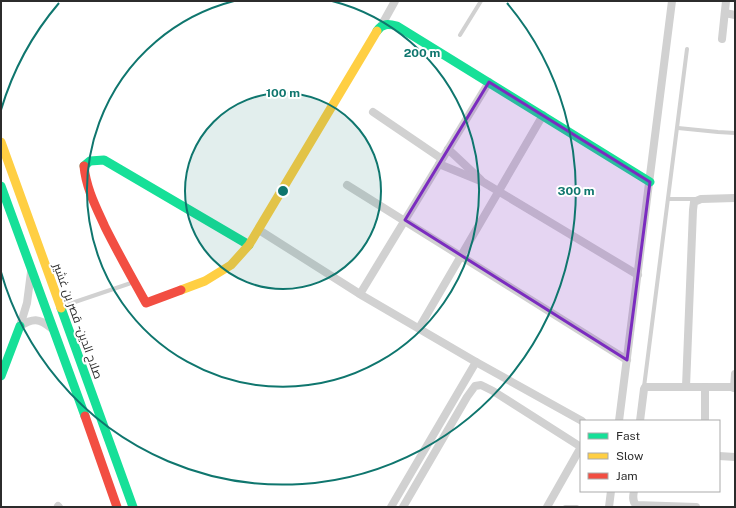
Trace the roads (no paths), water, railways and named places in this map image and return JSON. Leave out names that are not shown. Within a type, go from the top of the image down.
[{"type":"main road","points":[[249,244],[104,160],[90,161],[84,166],[90,194],[116,250],[146,302],[205,281],[231,265],[249,244],[259,230],[379,28],[384,24],[398,26],[650,182]]},
{"type":"main road","name":"صلاح الدين - قصر بن غشير","points":[[1,142],[133,507]]},
{"type":"main road","points":[[1,186],[4,201],[54,330],[117,507]]},
{"type":"main road","points":[[1,376],[20,326]]},
{"type":"street","points":[[379,28],[395,1]]},
{"type":"street","points":[[619,420],[672,1]]},
{"type":"street","points":[[722,39],[726,1]]},
{"type":"street","points":[[725,13],[735,15]]},
{"type":"street","points":[[360,294],[489,82]]},
{"type":"street","points":[[373,112],[440,161],[483,182],[638,275]]},
{"type":"street","points":[[418,328],[543,115]]},
{"type":"street","points":[[448,149],[483,182]]},
{"type":"street","points":[[347,185],[627,360]]},
{"type":"street","points":[[686,387],[694,202],[701,199],[735,198]]},
{"type":"street","points":[[259,230],[360,294],[476,362],[580,420]]},
{"type":"street","points":[[20,326],[27,303],[31,270]]},
{"type":"street","points":[[20,326],[31,321],[39,320],[45,322],[54,330]]},
{"type":"street","points":[[391,507],[476,362]]},
{"type":"street","points":[[640,420],[645,387],[734,388],[735,374]]},
{"type":"street","points":[[403,507],[467,396],[475,386],[481,385],[493,391],[580,446]]},
{"type":"street","points":[[705,387],[705,420]]},
{"type":"street","points":[[547,507],[580,449]]},
{"type":"street","points":[[720,456],[735,457]]},
{"type":"street","points":[[609,507],[611,492]]},
{"type":"street","points":[[633,499],[636,505],[696,507]]},
{"type":"lane","points":[[460,36],[481,1]]},
{"type":"lane","points":[[644,389],[687,49]]},
{"type":"lane","points":[[678,128],[735,133]]},
{"type":"lane","points":[[668,199],[701,199]]},
{"type":"lane","points":[[60,307],[135,282]]},
{"type":"lane","points":[[565,507],[577,507]]}]
